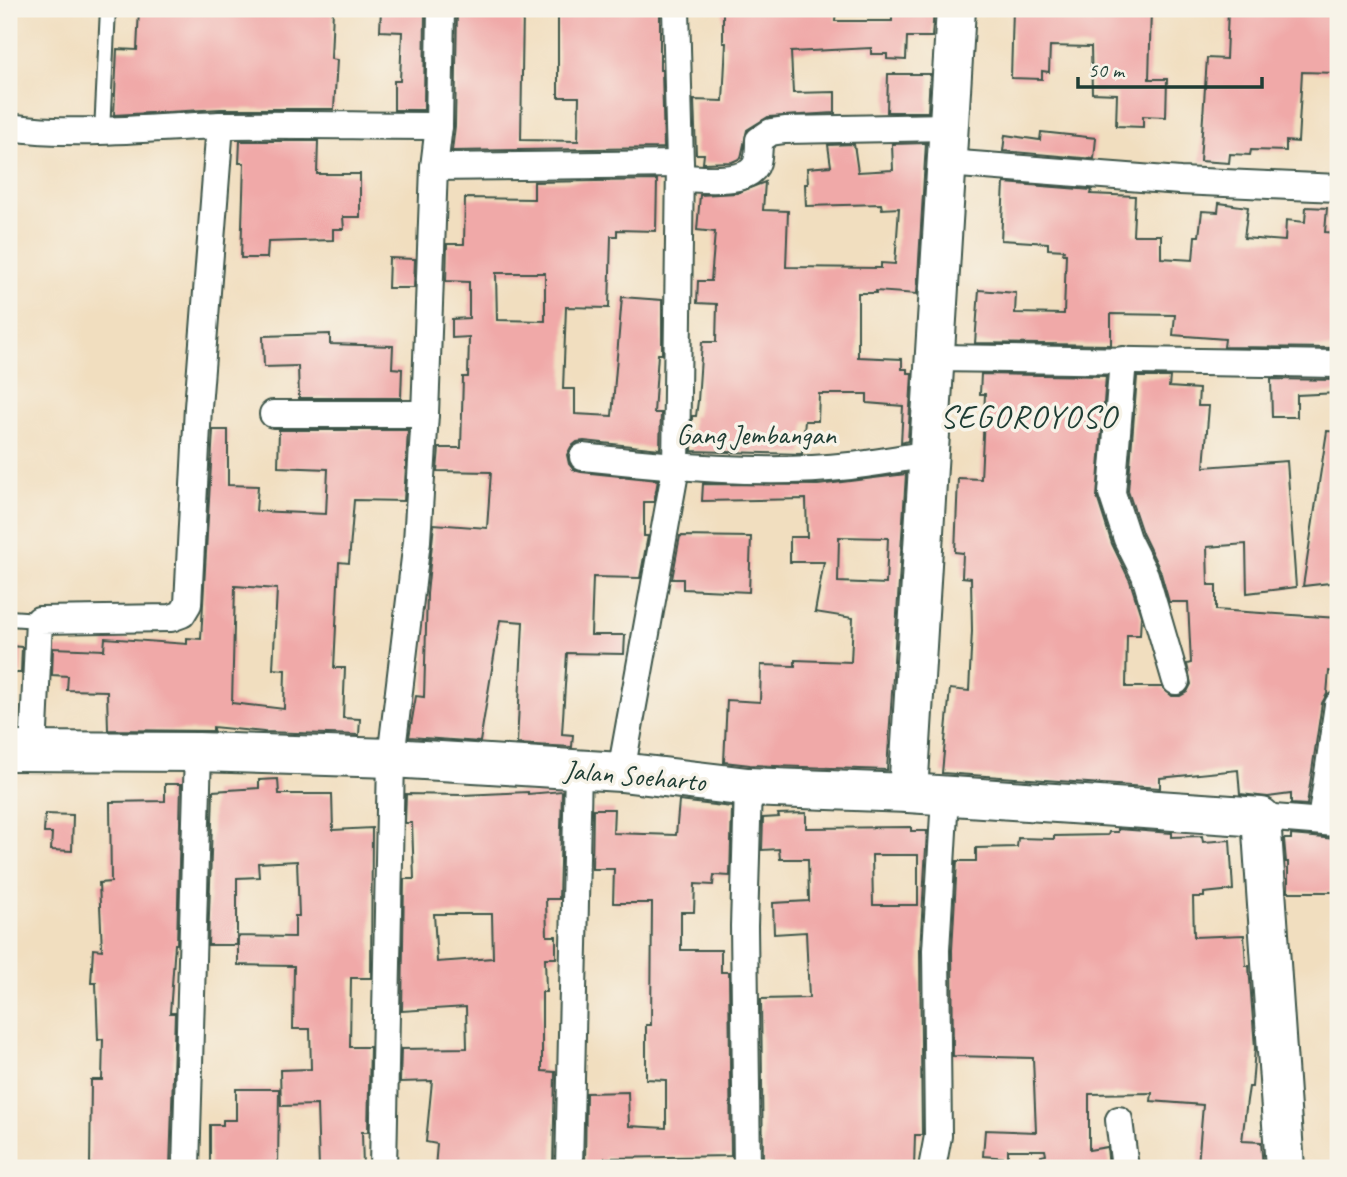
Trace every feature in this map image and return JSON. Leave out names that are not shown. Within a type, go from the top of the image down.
[{"type":"main road","points":[[926,795],[929,454],[956,9]]},
{"type":"main road","name":"Jalan Soeharto","points":[[21,752],[198,752],[391,758],[621,772],[748,786],[1261,817]]},
{"type":"main road","points":[[1261,817],[1286,1168]]},
{"type":"street","points":[[383,1168],[391,758],[417,541],[425,414],[434,167],[439,126],[441,9]]},
{"type":"street","points":[[621,772],[676,467],[680,171],[676,9]]},
{"type":"street","points":[[21,752],[39,620],[171,618],[182,614],[188,604],[198,407],[220,125]]},
{"type":"street","points":[[9,127],[37,131],[102,132],[220,125],[439,126]]},
{"type":"street","points":[[434,167],[680,171],[736,178],[748,174],[757,164],[760,140],[771,132],[785,130],[948,145],[1180,181],[1338,188]]},
{"type":"street","points":[[935,358],[1338,364]]},
{"type":"street","points":[[1123,360],[1111,478],[1112,493],[1127,539],[1149,585],[1176,681]]},
{"type":"street","points":[[273,414],[425,414]]},
{"type":"street","name":"Gang Jembangan","points":[[583,457],[676,467],[768,469],[848,467],[929,454]]},
{"type":"street","points":[[1261,817],[1330,822],[1338,705]]},
{"type":"street","points":[[186,1168],[198,752]]},
{"type":"street","points":[[569,1168],[578,769]]},
{"type":"street","points":[[747,1168],[744,926],[748,786]]},
{"type":"street","points":[[926,795],[936,950],[938,1136],[932,1168]]},
{"type":"street","points":[[1119,1120],[1125,1168]]},
{"type":"lane","points":[[102,132],[108,9]]},
{"type":"lane","points":[[9,618],[39,620]]},
{"type":"building","points":[[139,9],[333,9],[331,59],[337,60],[334,109],[221,109],[114,115],[117,49],[137,50]]},
{"type":"building","points":[[381,9],[425,9],[424,110],[394,110],[394,81],[400,81],[402,32],[380,31]]},
{"type":"building","points":[[457,9],[523,9],[521,140],[578,141],[579,97],[558,97],[558,9],[660,9],[664,148],[452,151],[455,126]]},
{"type":"building","points":[[723,9],[836,9],[835,21],[892,21],[892,9],[934,9],[932,37],[907,37],[906,60],[887,59],[887,54],[871,54],[871,48],[791,52],[793,93],[835,92],[835,113],[768,117],[747,130],[741,158],[732,162],[703,163],[704,154],[696,154],[694,100],[723,101],[726,43],[723,43]]},
{"type":"building","points":[[1013,9],[1151,9],[1149,79],[1167,79],[1166,117],[1143,116],[1143,127],[1116,126],[1117,94],[1092,93],[1091,47],[1050,46],[1049,72],[1042,71],[1042,79],[1011,78]]},
{"type":"building","points":[[1228,9],[1307,9],[1338,14],[1338,73],[1302,72],[1298,142],[1286,141],[1286,151],[1251,150],[1250,155],[1230,154],[1229,163],[1200,161],[1207,58],[1226,59]]},
{"type":"building","points":[[888,74],[930,74],[928,112],[887,112]]},
{"type":"building","points":[[1041,132],[1096,138],[1094,159],[1003,151],[1005,135],[1040,140]]},
{"type":"building","points":[[240,141],[318,141],[317,174],[360,174],[360,217],[343,217],[344,229],[333,229],[333,240],[268,242],[267,258],[241,258],[244,163],[239,163]]},
{"type":"building","points":[[926,143],[917,294],[876,291],[858,293],[858,357],[902,359],[902,369],[912,373],[908,441],[901,443],[903,406],[867,403],[867,394],[819,394],[818,421],[805,421],[802,454],[692,451],[692,416],[696,416],[702,342],[716,342],[717,304],[697,303],[698,281],[711,281],[715,232],[697,230],[700,195],[737,193],[765,182],[763,210],[788,211],[786,267],[881,268],[881,263],[895,264],[899,208],[882,209],[881,204],[806,206],[807,168],[831,166],[828,145],[854,144],[858,172],[893,170],[892,144]]},
{"type":"building","points":[[657,180],[656,231],[617,230],[617,236],[611,236],[609,308],[566,307],[563,389],[575,389],[575,414],[612,416],[622,297],[662,300],[662,354],[658,354],[654,413],[661,413],[660,449],[584,441],[577,442],[567,455],[569,464],[574,470],[581,472],[658,480],[654,502],[644,502],[644,536],[648,536],[640,578],[593,577],[591,635],[625,635],[624,654],[567,653],[562,734],[573,735],[572,747],[517,744],[523,622],[500,620],[480,742],[409,737],[416,696],[424,697],[427,594],[434,524],[487,528],[491,472],[437,471],[439,448],[461,448],[463,377],[468,377],[469,337],[452,338],[452,319],[469,318],[469,282],[446,281],[447,244],[464,244],[465,198],[534,199],[534,182]],"holes":[[[496,273],[545,273],[545,321],[497,320]]]},
{"type":"building","points":[[1004,183],[1092,190],[1091,194],[1135,196],[1133,235],[1161,235],[1161,258],[1193,260],[1195,236],[1199,236],[1202,211],[1218,212],[1219,203],[1248,207],[1244,238],[1285,241],[1286,220],[1305,222],[1306,207],[1327,208],[1325,232],[1338,233],[1338,348],[1224,347],[1225,339],[1173,335],[1175,315],[1111,314],[1111,345],[975,343],[979,290],[1016,293],[1015,313],[1064,314],[1066,254],[1063,254],[1064,250],[1048,249],[1048,243],[1001,240]]},
{"type":"building","points":[[389,258],[415,259],[414,288],[388,288]]},
{"type":"building","points":[[330,334],[330,344],[393,346],[392,368],[402,369],[401,398],[299,398],[298,366],[264,367],[263,336]]},
{"type":"building","points":[[981,374],[1106,376],[1097,497],[1112,544],[1130,581],[1141,616],[1140,635],[1127,635],[1126,687],[1162,687],[1172,696],[1180,696],[1187,692],[1191,684],[1187,664],[1191,663],[1188,602],[1169,602],[1160,570],[1142,533],[1128,491],[1137,377],[1170,377],[1169,387],[1199,389],[1198,406],[1209,406],[1204,467],[1287,461],[1296,587],[1247,593],[1246,544],[1207,547],[1208,585],[1216,585],[1216,610],[1338,618],[1338,672],[1329,671],[1307,805],[1291,804],[1291,794],[1268,797],[1240,794],[1238,770],[1160,778],[1160,788],[942,773],[950,689],[969,691],[971,578],[962,577],[963,553],[955,552],[958,478],[981,479],[985,394],[980,394]]},
{"type":"building","points":[[1271,379],[1338,380],[1338,393],[1297,395],[1297,417],[1272,417]]},
{"type":"building","points":[[213,430],[228,430],[228,485],[258,486],[256,511],[326,514],[328,469],[278,467],[279,430],[408,430],[404,501],[354,500],[349,563],[339,562],[334,668],[345,668],[343,718],[360,719],[359,735],[264,732],[213,727],[213,731],[108,730],[107,691],[67,690],[68,676],[52,675],[53,648],[104,650],[105,638],[187,644],[187,638],[201,639]],"holes":[[[235,586],[277,589],[273,669],[285,670],[284,709],[232,703]]]},
{"type":"building","points":[[1327,431],[1338,432],[1338,582],[1303,586]]},
{"type":"building","points":[[906,474],[887,770],[724,762],[727,700],[760,702],[761,665],[795,666],[795,660],[851,662],[853,618],[815,612],[824,562],[790,562],[790,537],[807,537],[806,499],[702,501],[703,484],[818,485]],"holes":[[[839,537],[888,538],[886,584],[838,582]]]},
{"type":"building","points":[[680,536],[751,537],[749,592],[683,589],[683,579],[672,579]]},
{"type":"building","points":[[9,646],[22,647],[21,673],[9,673]]},
{"type":"building","points":[[278,779],[279,794],[332,794],[333,830],[372,828],[371,978],[351,978],[350,1047],[370,1047],[368,1132],[362,1132],[363,1168],[319,1168],[317,1105],[281,1106],[280,1070],[311,1069],[310,1029],[293,1029],[294,966],[238,965],[238,936],[295,937],[295,916],[299,916],[297,861],[258,863],[259,877],[237,878],[237,945],[208,945],[213,791],[259,788],[259,780]]},
{"type":"building","points":[[165,784],[181,784],[177,944],[170,1013],[175,1013],[170,1168],[90,1168],[91,1080],[102,1080],[103,1039],[98,1040],[96,983],[91,983],[93,949],[102,950],[99,883],[111,882],[110,802],[165,801]]},
{"type":"building","points":[[562,791],[559,899],[546,899],[547,936],[556,936],[556,958],[545,958],[546,992],[542,992],[542,1071],[555,1072],[553,1168],[435,1168],[437,1144],[426,1142],[432,1081],[400,1082],[401,1049],[467,1048],[466,1007],[402,1011],[404,879],[414,879],[412,823],[405,823],[406,794],[528,794]],"holes":[[[434,914],[492,914],[493,958],[437,962]]]},
{"type":"building","points":[[679,801],[732,807],[730,876],[714,875],[713,885],[695,884],[694,912],[681,912],[681,950],[721,950],[721,972],[729,972],[731,1156],[605,1158],[605,1168],[585,1168],[586,1093],[628,1092],[629,1126],[666,1128],[666,1080],[646,1079],[646,1025],[651,1025],[652,903],[613,903],[614,869],[592,869],[593,809],[614,809],[613,833],[676,835]]},
{"type":"building","points":[[806,813],[806,828],[911,827],[911,831],[927,831],[920,950],[922,1135],[915,1135],[914,1168],[771,1168],[771,1164],[763,1164],[761,999],[809,998],[806,932],[774,934],[773,903],[809,901],[808,859],[780,859],[779,849],[762,850],[763,818],[779,817],[778,814]],"holes":[[[872,855],[918,855],[918,905],[873,905]]]},
{"type":"building","points":[[45,814],[73,815],[72,851],[51,850],[52,833],[44,833]]},
{"type":"building","points":[[1118,829],[1172,833],[1172,837],[1202,836],[1203,842],[1230,840],[1233,890],[1193,897],[1194,937],[1244,935],[1255,1048],[1252,1087],[1249,1087],[1242,1141],[1261,1142],[1263,1168],[1198,1165],[1203,1105],[1151,1101],[1152,1093],[1089,1094],[1089,1150],[1107,1147],[1109,1168],[1042,1168],[1041,1156],[1046,1155],[1045,1150],[1008,1150],[1008,1158],[983,1156],[985,1130],[1036,1132],[1033,1058],[953,1056],[952,950],[957,861],[976,861],[976,848],[1017,847],[1018,838],[1054,839],[1054,836],[1108,835],[1109,832],[1118,832]]},
{"type":"building","points":[[1291,835],[1336,839],[1337,892],[1288,892],[1288,862],[1284,839],[1291,839]]},
{"type":"building","points":[[236,1089],[279,1089],[278,1168],[210,1168],[210,1125],[223,1125],[223,1120],[236,1120]]},
{"type":"district","name":"SEGOROYOSO","points":[[1029,416]]}]
